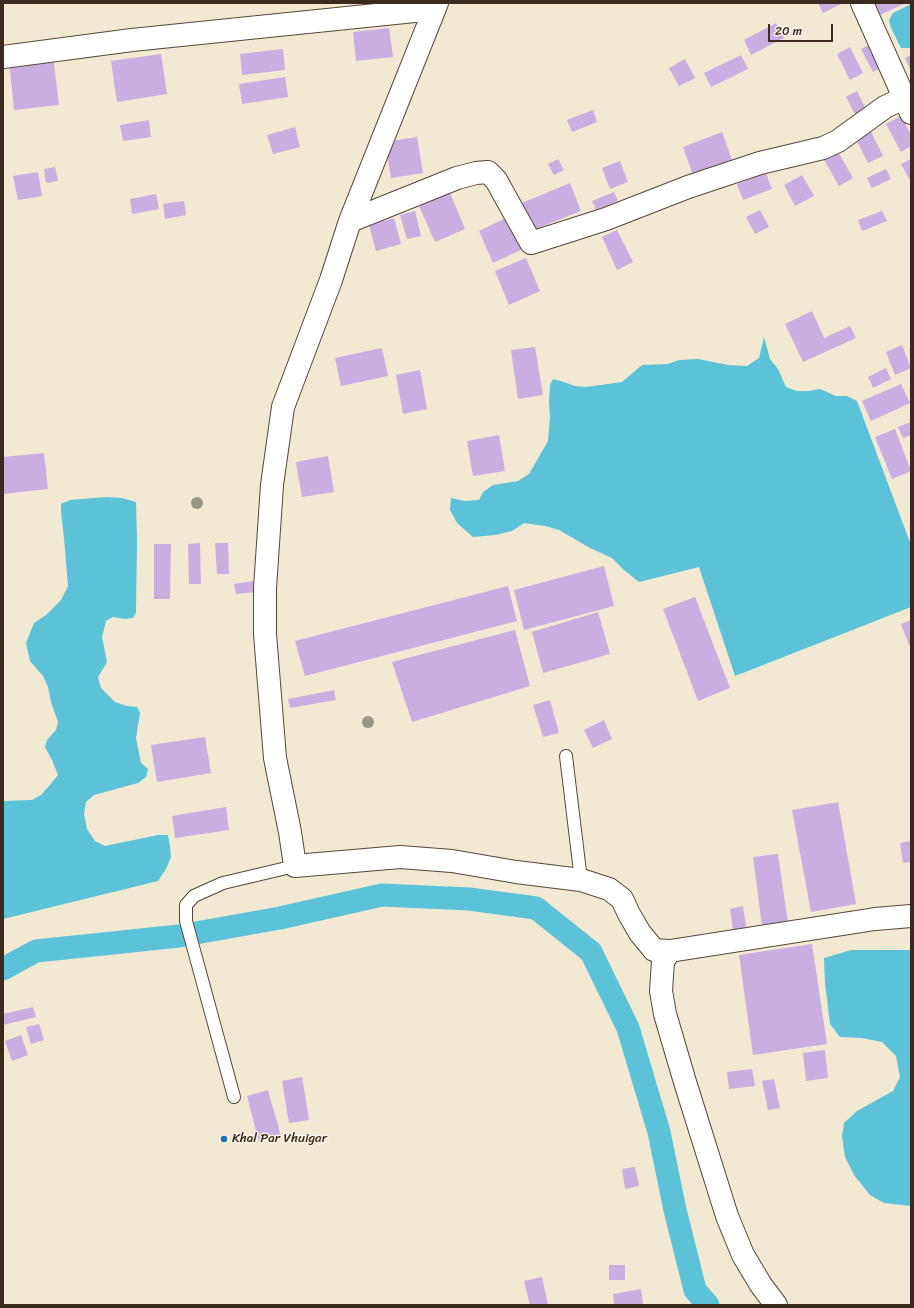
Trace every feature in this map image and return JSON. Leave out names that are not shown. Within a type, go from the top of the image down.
[{"type":"street","points":[[350,221],[457,178],[476,172],[488,172],[496,180],[532,243],[606,219],[688,187],[760,163],[824,148],[838,141],[885,107],[908,105],[862,3]]},
{"type":"street","points":[[3,57],[132,40],[435,6],[350,221],[331,280],[283,407],[272,485],[265,588],[265,634],[275,758],[290,832],[295,866],[400,857],[452,861],[516,872],[581,880],[608,890],[622,899],[640,933],[654,950],[670,951],[875,920],[911,916]]},
{"type":"street","points":[[670,951],[663,961],[661,990],[665,1014],[685,1082],[727,1216],[743,1255],[761,1285],[776,1305]]},
{"type":"lane","points":[[566,756],[581,880]]},
{"type":"lane","points":[[234,1097],[186,921],[186,905],[194,896],[223,883],[295,866]]},
{"type":"water","points":[[911,4],[911,48],[901,48],[891,28],[889,20],[893,13]]},
{"type":"water","points":[[764,337],[770,359],[778,369],[786,387],[797,391],[820,389],[836,396],[847,396],[857,401],[911,545],[911,607],[735,676],[699,567],[639,582],[612,558],[590,548],[559,530],[524,523],[512,531],[495,535],[473,537],[457,523],[450,510],[451,498],[465,501],[479,500],[483,492],[493,485],[518,481],[529,474],[548,441],[550,385],[553,379],[575,386],[586,387],[622,382],[642,365],[668,364],[679,360],[698,359],[728,365],[747,366],[759,358]]},
{"type":"water","points":[[106,497],[122,498],[136,502],[136,613],[133,618],[124,619],[113,617],[106,621],[102,637],[107,662],[98,677],[101,688],[115,702],[127,706],[137,707],[140,713],[136,738],[141,763],[148,769],[146,777],[138,783],[94,795],[86,802],[84,814],[87,829],[95,841],[105,846],[158,835],[168,835],[171,857],[166,869],[158,881],[3,919],[3,801],[32,800],[41,795],[58,775],[45,747],[47,740],[56,730],[58,722],[51,702],[48,687],[43,676],[30,661],[26,643],[34,623],[46,615],[61,600],[68,586],[61,504],[70,500]]},
{"type":"water","points":[[851,950],[911,950],[911,1206],[884,1203],[870,1195],[854,1175],[845,1157],[842,1136],[844,1123],[857,1111],[893,1091],[900,1077],[896,1056],[882,1042],[862,1038],[840,1037],[830,1024],[825,983],[824,958]]},
{"type":"building","points":[[818,3],[843,3],[823,13]]},
{"type":"building","points":[[874,3],[906,3],[880,15]]},
{"type":"building","points":[[776,23],[784,38],[751,55],[744,40]]},
{"type":"building","points":[[389,28],[393,57],[356,61],[353,32]]},
{"type":"building","points":[[871,44],[883,67],[873,72],[861,49]]},
{"type":"building","points":[[850,47],[863,73],[850,80],[837,54]]},
{"type":"building","points":[[283,49],[285,70],[242,75],[240,54]]},
{"type":"building","points":[[161,54],[167,94],[117,102],[111,61]]},
{"type":"building","points":[[53,55],[59,105],[14,110],[9,60]]},
{"type":"building","points":[[741,55],[748,69],[711,87],[704,73]]},
{"type":"building","points":[[911,55],[911,71],[905,58]]},
{"type":"building","points":[[685,59],[695,78],[679,86],[669,68]]},
{"type":"building","points":[[285,77],[288,97],[242,104],[239,84]]},
{"type":"building","points":[[857,91],[867,112],[857,118],[846,97]]},
{"type":"building","points":[[593,110],[597,122],[572,132],[567,120]]},
{"type":"building","points":[[901,116],[911,135],[911,146],[901,152],[886,124]]},
{"type":"building","points":[[149,120],[151,137],[123,141],[120,125]]},
{"type":"building","points":[[295,127],[300,147],[273,154],[267,135]]},
{"type":"building","points":[[870,130],[883,156],[868,163],[855,137]]},
{"type":"building","points":[[722,132],[735,168],[696,183],[683,147]]},
{"type":"building","points":[[417,137],[423,173],[391,178],[385,142]]},
{"type":"building","points":[[837,150],[853,178],[839,186],[823,158]]},
{"type":"building","points":[[558,159],[564,170],[554,175],[548,164]]},
{"type":"building","points":[[911,159],[911,182],[901,164]]},
{"type":"building","points":[[620,161],[628,182],[610,189],[602,168]]},
{"type":"building","points":[[55,167],[58,181],[46,183],[44,169]]},
{"type":"building","points":[[886,169],[891,179],[872,188],[867,178]]},
{"type":"building","points":[[38,172],[42,196],[18,200],[13,176]]},
{"type":"building","points":[[766,173],[772,189],[743,200],[737,184]]},
{"type":"building","points":[[802,175],[814,196],[795,206],[784,185]]},
{"type":"building","points":[[570,183],[581,211],[533,230],[522,203]]},
{"type":"building","points":[[614,192],[618,201],[596,210],[592,201]]},
{"type":"building","points":[[450,193],[465,229],[435,242],[419,206]]},
{"type":"building","points":[[156,194],[159,209],[132,214],[130,199]]},
{"type":"building","points":[[184,201],[186,215],[165,219],[163,204]]},
{"type":"building","points":[[760,210],[769,227],[755,234],[746,217]]},
{"type":"building","points":[[415,211],[421,236],[407,239],[400,215]]},
{"type":"building","points":[[882,211],[887,221],[862,231],[858,220]]},
{"type":"building","points":[[510,216],[525,248],[493,263],[479,231]]},
{"type":"building","points":[[394,218],[401,244],[376,251],[369,225]]},
{"type":"building","points":[[617,230],[633,262],[617,270],[602,237]]},
{"type":"building","points":[[526,258],[540,291],[509,305],[495,271]]},
{"type":"building","points":[[812,311],[824,338],[850,326],[856,338],[803,362],[785,324]]},
{"type":"building","points":[[902,345],[911,368],[895,375],[886,352]]},
{"type":"building","points":[[535,347],[543,395],[518,399],[511,350]]},
{"type":"building","points":[[382,348],[388,376],[341,386],[335,358]]},
{"type":"building","points":[[886,368],[891,379],[873,388],[868,377]]},
{"type":"building","points":[[420,370],[427,409],[403,414],[396,375]]},
{"type":"building","points":[[901,384],[910,403],[871,421],[862,401]]},
{"type":"building","points":[[911,422],[911,435],[903,438],[898,427]]},
{"type":"building","points":[[895,429],[911,471],[892,479],[875,437]]},
{"type":"building","points":[[499,435],[505,471],[473,476],[467,441]]},
{"type":"building","points":[[44,453],[48,489],[3,494],[3,457]]},
{"type":"building","points":[[328,456],[334,492],[302,497],[296,462]]},
{"type":"building","points":[[200,543],[201,584],[189,584],[188,544]]},
{"type":"building","points":[[215,543],[228,543],[229,574],[217,574]]},
{"type":"building","points":[[154,544],[171,544],[170,599],[154,599]]},
{"type":"building","points":[[604,566],[614,606],[524,630],[514,590]]},
{"type":"building","points":[[254,581],[255,592],[236,594],[234,584]]},
{"type":"building","points":[[508,586],[517,621],[305,676],[295,641]]},
{"type":"building","points":[[695,597],[730,688],[698,701],[663,609]]},
{"type":"building","points":[[598,612],[610,654],[543,673],[532,632]]},
{"type":"building","points":[[911,620],[911,646],[910,647],[901,624]]},
{"type":"building","points":[[515,630],[530,686],[412,722],[392,662]]},
{"type":"building","points":[[334,690],[336,700],[290,708],[288,699]]},
{"type":"building","points":[[550,700],[559,733],[543,737],[533,705]]},
{"type":"building","points":[[604,720],[612,739],[593,748],[584,730]]},
{"type":"building","points":[[205,737],[211,773],[157,782],[151,745]]},
{"type":"building","points":[[838,802],[856,904],[811,912],[792,810]]},
{"type":"building","points":[[226,807],[229,830],[175,838],[172,816]]},
{"type":"building","points":[[911,841],[911,862],[903,863],[900,843]]},
{"type":"building","points":[[778,854],[788,923],[762,926],[753,857]]},
{"type":"building","points":[[743,906],[746,927],[733,930],[730,909]]},
{"type":"building","points":[[812,944],[827,1044],[753,1055],[739,955]]},
{"type":"building","points":[[33,1007],[36,1017],[3,1025],[3,1014]]},
{"type":"building","points":[[39,1024],[44,1040],[31,1044],[26,1027]]},
{"type":"building","points":[[21,1035],[28,1055],[12,1061],[5,1041]]},
{"type":"building","points":[[825,1050],[828,1078],[806,1081],[803,1053]]},
{"type":"building","points":[[752,1069],[755,1086],[729,1089],[727,1072]]},
{"type":"building","points":[[302,1077],[309,1120],[289,1123],[282,1081]]},
{"type":"building","points":[[774,1079],[780,1108],[768,1110],[762,1081]]},
{"type":"building","points":[[268,1090],[281,1136],[259,1142],[247,1096]]},
{"type":"building","points":[[635,1167],[639,1186],[625,1189],[622,1169]]},
{"type":"building","points":[[609,1265],[625,1265],[625,1280],[609,1280]]},
{"type":"building","points":[[542,1277],[548,1305],[530,1305],[524,1281]]},
{"type":"building","points":[[641,1289],[643,1304],[614,1305],[613,1294]]},
{"type":"waterway","points":[[3,969],[36,951],[179,936],[280,918],[382,895],[469,899],[536,908],[591,952],[628,1028],[659,1132],[675,1210],[695,1290],[708,1305]]},
{"type":"place","name":"Khal Par Vhuigar","points":[[224,1139]]}]
